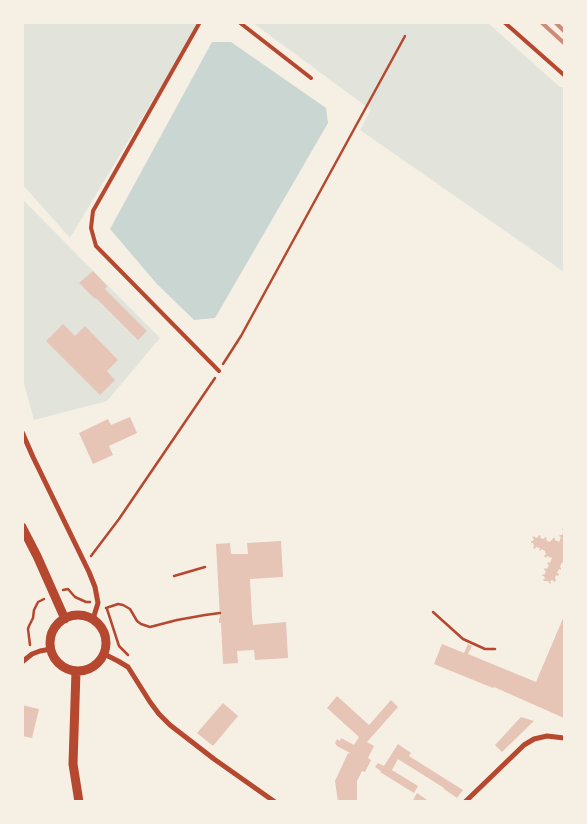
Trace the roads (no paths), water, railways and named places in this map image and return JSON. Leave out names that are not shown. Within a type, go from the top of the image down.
[{"type":"street","points":[[22,432],[89,572],[98,603],[93,619]]},
{"type":"street","points":[[22,527],[38,556],[64,618]]},
{"type":"street","points":[[79,615],[93,619],[104,631],[106,638],[104,654],[99,661],[92,667],[76,671],[60,664],[54,657],[51,649],[53,632],[58,624],[64,618],[79,615]]},
{"type":"street","points":[[22,662],[32,654],[51,649]]},
{"type":"street","points":[[104,654],[128,667],[144,695],[170,725],[275,802]]},
{"type":"street","points":[[76,671],[73,764],[79,802]]},
{"type":"street","points":[[465,802],[524,745],[534,739],[548,736],[564,738]]},
{"type":"lane","points":[[200,22],[94,211],[91,228],[96,246],[219,371]]},
{"type":"lane","points":[[240,22],[311,78]]},
{"type":"lane","points":[[504,22],[564,75]]},
{"type":"railway","points":[[541,22],[564,43]]},
{"type":"railway","points":[[555,22],[564,31]]}]
